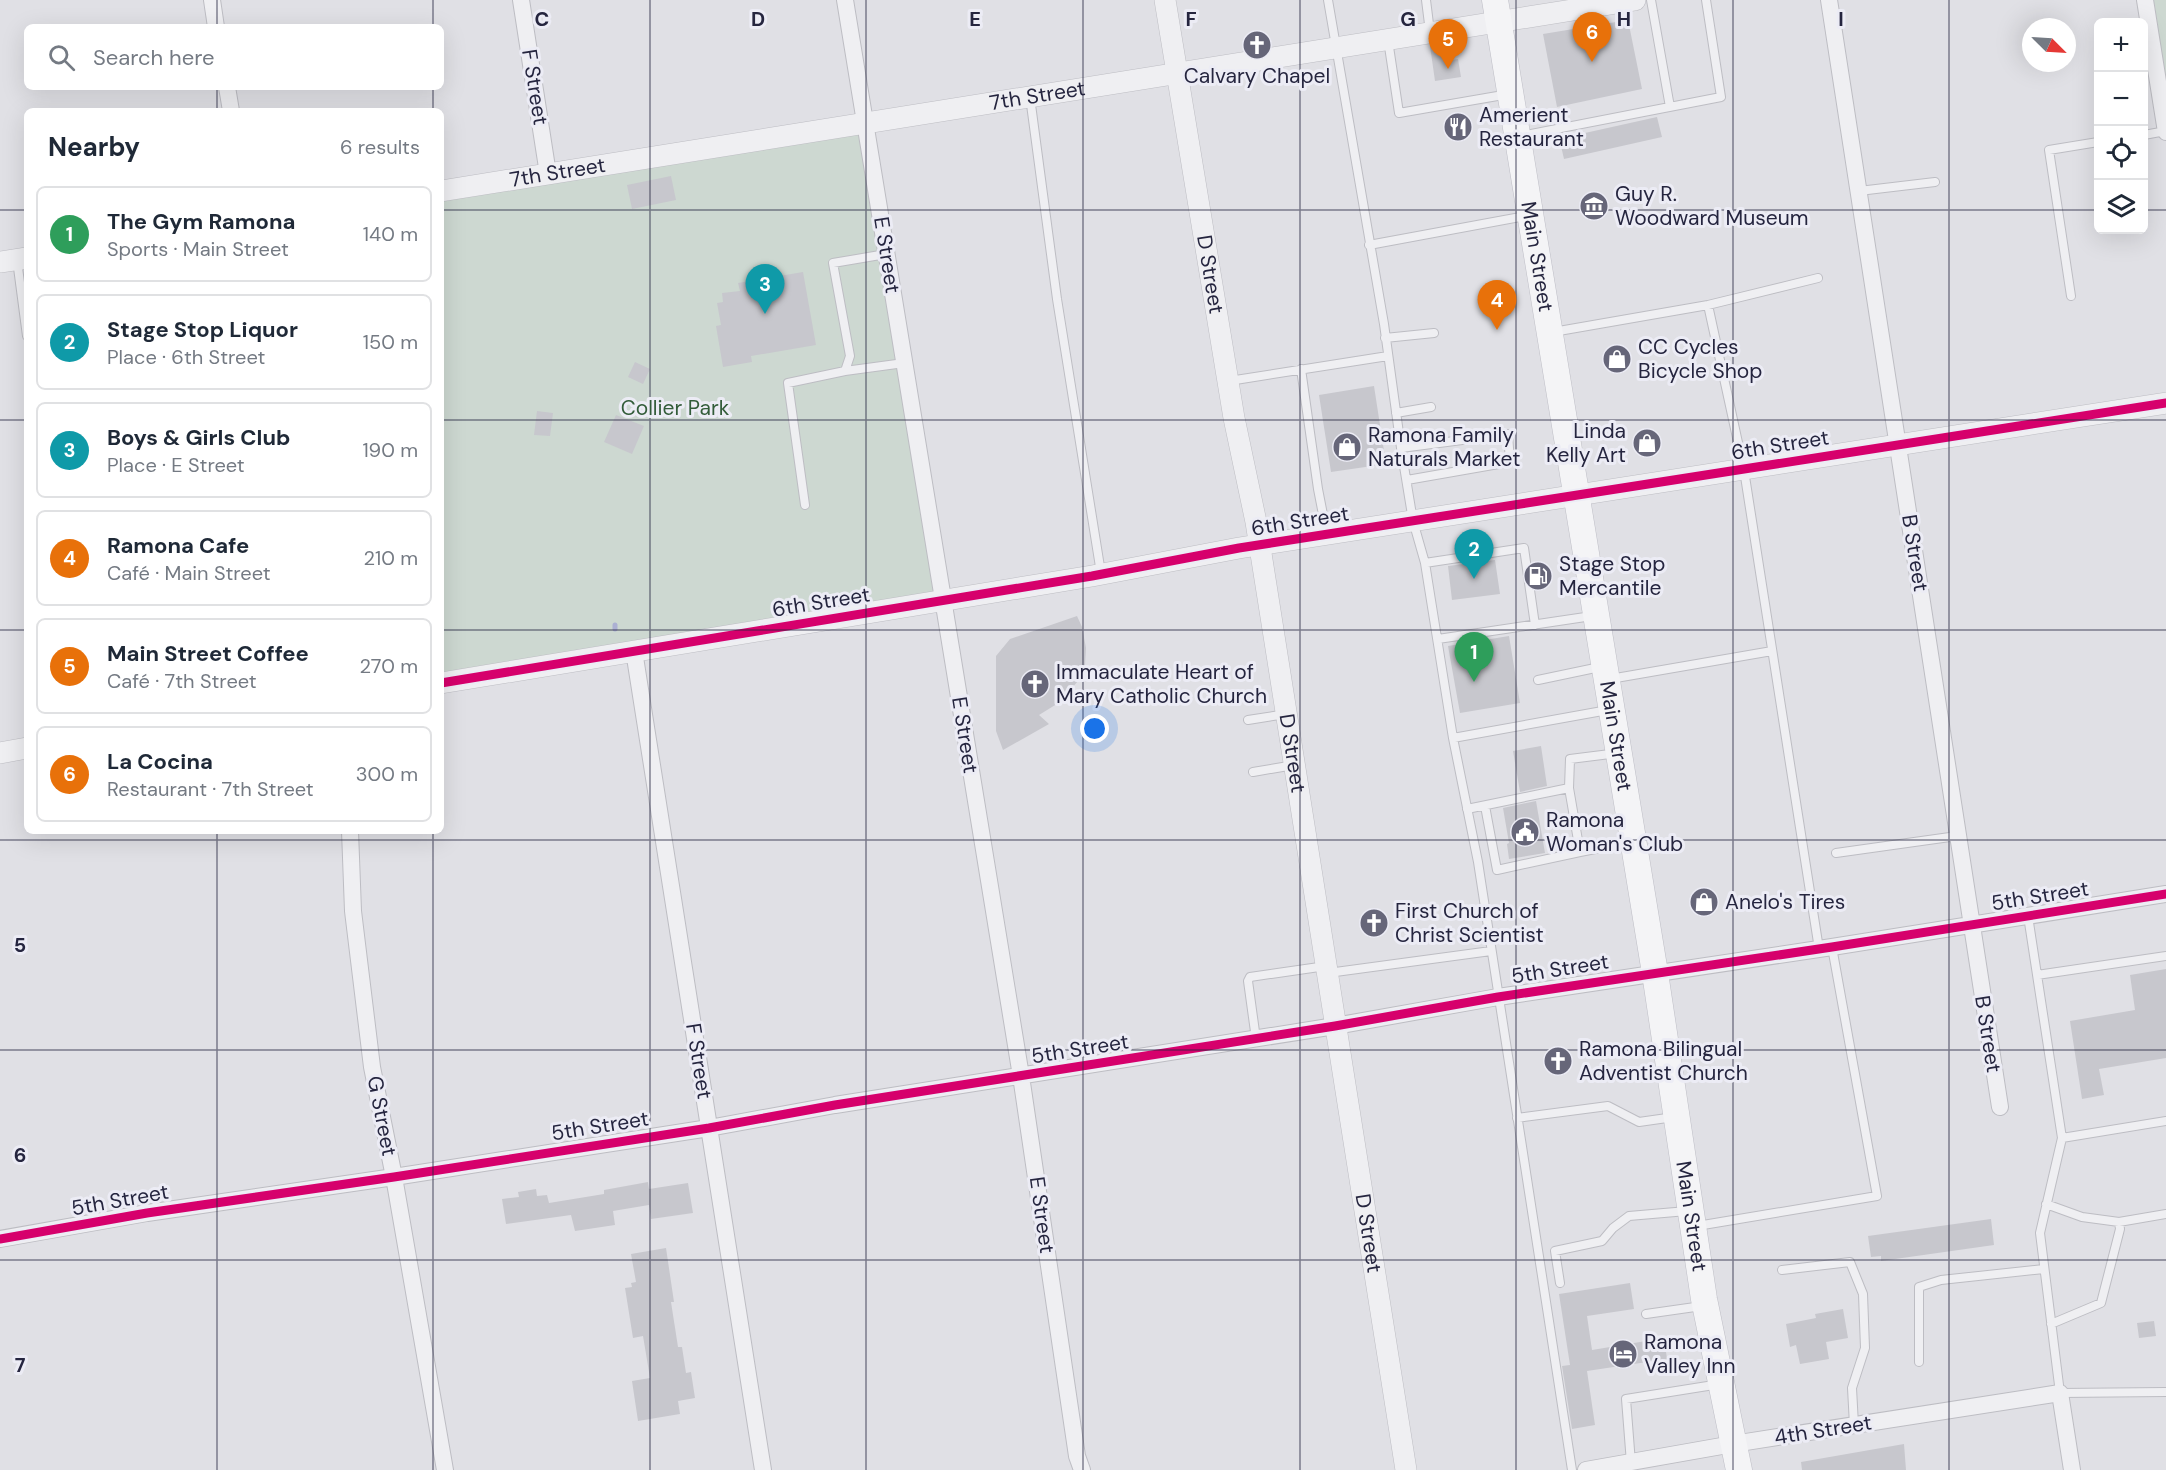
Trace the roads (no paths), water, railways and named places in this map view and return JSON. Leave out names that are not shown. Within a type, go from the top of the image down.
[{"type":"main road","name":"Main Street","points":[[1497,11],[1655,973],[1706,1306],[1739,1470]]},
{"type":"street","points":[[212,0],[216,24]]},
{"type":"street","name":"F Street","points":[[521,0],[548,174]]},
{"type":"street","name":"E Street","points":[[845,0],[1022,1076],[1077,1456],[1082,1470]]},
{"type":"street","name":"D Street","points":[[1165,0],[1227,381],[1260,545],[1406,1470]]},
{"type":"street","name":"7th Street","points":[[444,191],[1431,33],[1497,11],[1635,0]]},
{"type":"street","name":"B Street","points":[[1829,0],[2000,1107]]},
{"type":"street","points":[[2145,0],[2166,131]]},
{"type":"street","points":[[228,90],[230,108]]},
{"type":"street","name":"6th Street","points":[[444,682],[1101,574],[1260,545],[2166,403]]},
{"type":"street","name":"F Street","points":[[634,651],[763,1470]]},
{"type":"street","points":[[0,753],[24,749]]},
{"type":"street","name":"G Street","points":[[350,834],[353,911],[372,1067],[394,1177],[445,1470]]},
{"type":"street","name":"5th Street","points":[[0,1239],[147,1213],[709,1128],[835,1105],[1335,1026],[1497,997],[1971,926],[2166,894]]},
{"type":"street","points":[[2060,1393],[2072,1470]]},
{"type":"street","name":"4th Street","points":[[1594,1470],[1732,1444],[2060,1393]]},
{"type":"lane","points":[[1328,0],[1370,245],[1413,521],[1425,563],[1454,738],[1478,862],[1497,997],[1572,1470]]},
{"type":"lane","points":[[1426,0],[1431,33]]},
{"type":"lane","points":[[1651,0],[1670,107]]},
{"type":"lane","points":[[1517,136],[1721,97],[1706,0]]},
{"type":"lane","points":[[1388,40],[1399,113],[1510,94]]},
{"type":"lane","points":[[1030,97],[1058,300],[1101,574]]},
{"type":"lane","points":[[2148,134],[2166,131]]},
{"type":"lane","points":[[2071,296],[2049,150],[2094,143]]},
{"type":"lane","points":[[1859,191],[1935,182]]},
{"type":"lane","points":[[1370,245],[1530,216]]},
{"type":"lane","points":[[845,371],[850,356],[833,263],[886,254]]},
{"type":"lane","points":[[15,260],[24,317]]},
{"type":"lane","points":[[1549,333],[1708,305],[1818,278]]},
{"type":"lane","points":[[1560,1283],[1555,1251],[1602,1241],[1613,1228],[1629,1216],[1692,1219],[1877,1196],[1826,948],[1772,651],[1744,470],[1708,305]]},
{"type":"lane","points":[[1385,338],[1434,333]]},
{"type":"lane","points":[[1227,381],[1388,356]]},
{"type":"lane","points":[[805,505],[788,383],[845,371],[904,363]]},
{"type":"lane","points":[[1301,369],[1318,489],[1328,535]]},
{"type":"lane","points":[[1396,413],[1431,407]]},
{"type":"lane","points":[[1401,448],[1508,434],[1510,462],[1407,480]]},
{"type":"lane","points":[[1425,563],[1524,548],[1535,625]]},
{"type":"lane","points":[[1438,639],[1595,615]]},
{"type":"lane","points":[[1538,680],[1772,651]]},
{"type":"lane","points":[[1454,738],[1611,709]]},
{"type":"lane","points":[[1248,720],[1286,714]]},
{"type":"lane","points":[[1580,852],[1569,788],[1570,759],[1618,753]]},
{"type":"lane","points":[[1253,772],[1294,765]]},
{"type":"lane","points":[[1467,809],[1569,788]]},
{"type":"lane","points":[[1485,806],[1497,870],[1633,842]]},
{"type":"lane","points":[[1836,853],[1957,836]]},
{"type":"lane","points":[[2028,916],[2062,1138],[2040,1233],[2060,1393],[2166,1392]]},
{"type":"lane","points":[[1256,1039],[1248,981],[1250,977],[1491,951]]},
{"type":"lane","points":[[2037,975],[2166,956]]},
{"type":"lane","points":[[1517,1118],[1608,1106],[1640,1122],[1677,1117]]},
{"type":"lane","points":[[2062,1138],[2166,1121]]},
{"type":"lane","points":[[2046,1204],[2082,1216],[2119,1221],[2166,1214]]},
{"type":"lane","points":[[2051,1324],[2101,1303],[2120,1229],[2119,1221]]},
{"type":"lane","points":[[1782,1270],[1850,1262],[1863,1294],[1865,1348],[1852,1388],[1854,1425]]},
{"type":"lane","points":[[1919,1362],[1919,1287],[1941,1280],[2044,1269]]},
{"type":"lane","points":[[1646,1314],[1706,1306]]},
{"type":"lane","points":[[1631,1463],[1626,1399],[1721,1384]]},
{"type":"place","name":"Calvary Chapel","points":[[1257,45]]},
{"type":"place","name":"La Cocina","points":[[1592,62]]},
{"type":"place","name":"Main Street Coffee","points":[[1448,69]]},
{"type":"place","name":"Amerient Restaurant","points":[[1458,127]]},
{"type":"place","name":"Guy R. Woodward Museum","points":[[1594,206]]},
{"type":"place","name":"Boys & Girls Club","points":[[765,314]]},
{"type":"place","name":"Ramona Cafe","points":[[1497,330]]},
{"type":"place","name":"CC Cycles Bicycle Shop","points":[[1617,359]]},
{"type":"place","name":"Linda Kelly Art","points":[[1647,443]]},
{"type":"place","name":"Ramona Family Naturals Market","points":[[1347,447]]},
{"type":"place","name":"Stage Stop Mercantile","points":[[1538,576]]},
{"type":"place","name":"Stage Stop Liquor","points":[[1474,579]]},
{"type":"place","name":"The Gym Ramona","points":[[1474,682]]},
{"type":"place","name":"Immaculate Heart of Mary Catholic Church","points":[[1035,684]]},
{"type":"place","name":"Ramona Woman's Club","points":[[1525,832]]},
{"type":"place","name":"Anelo's Tires","points":[[1704,902]]},
{"type":"place","name":"First Church of Christ Scientist","points":[[1374,923]]},
{"type":"place","name":"Ramona Bilingual Adventist Church","points":[[1558,1061]]},
{"type":"place","name":"Ramona Valley Inn","points":[[1623,1354]]},
{"type":"park label","name":"Collier Park","points":[[675,408]]}]
